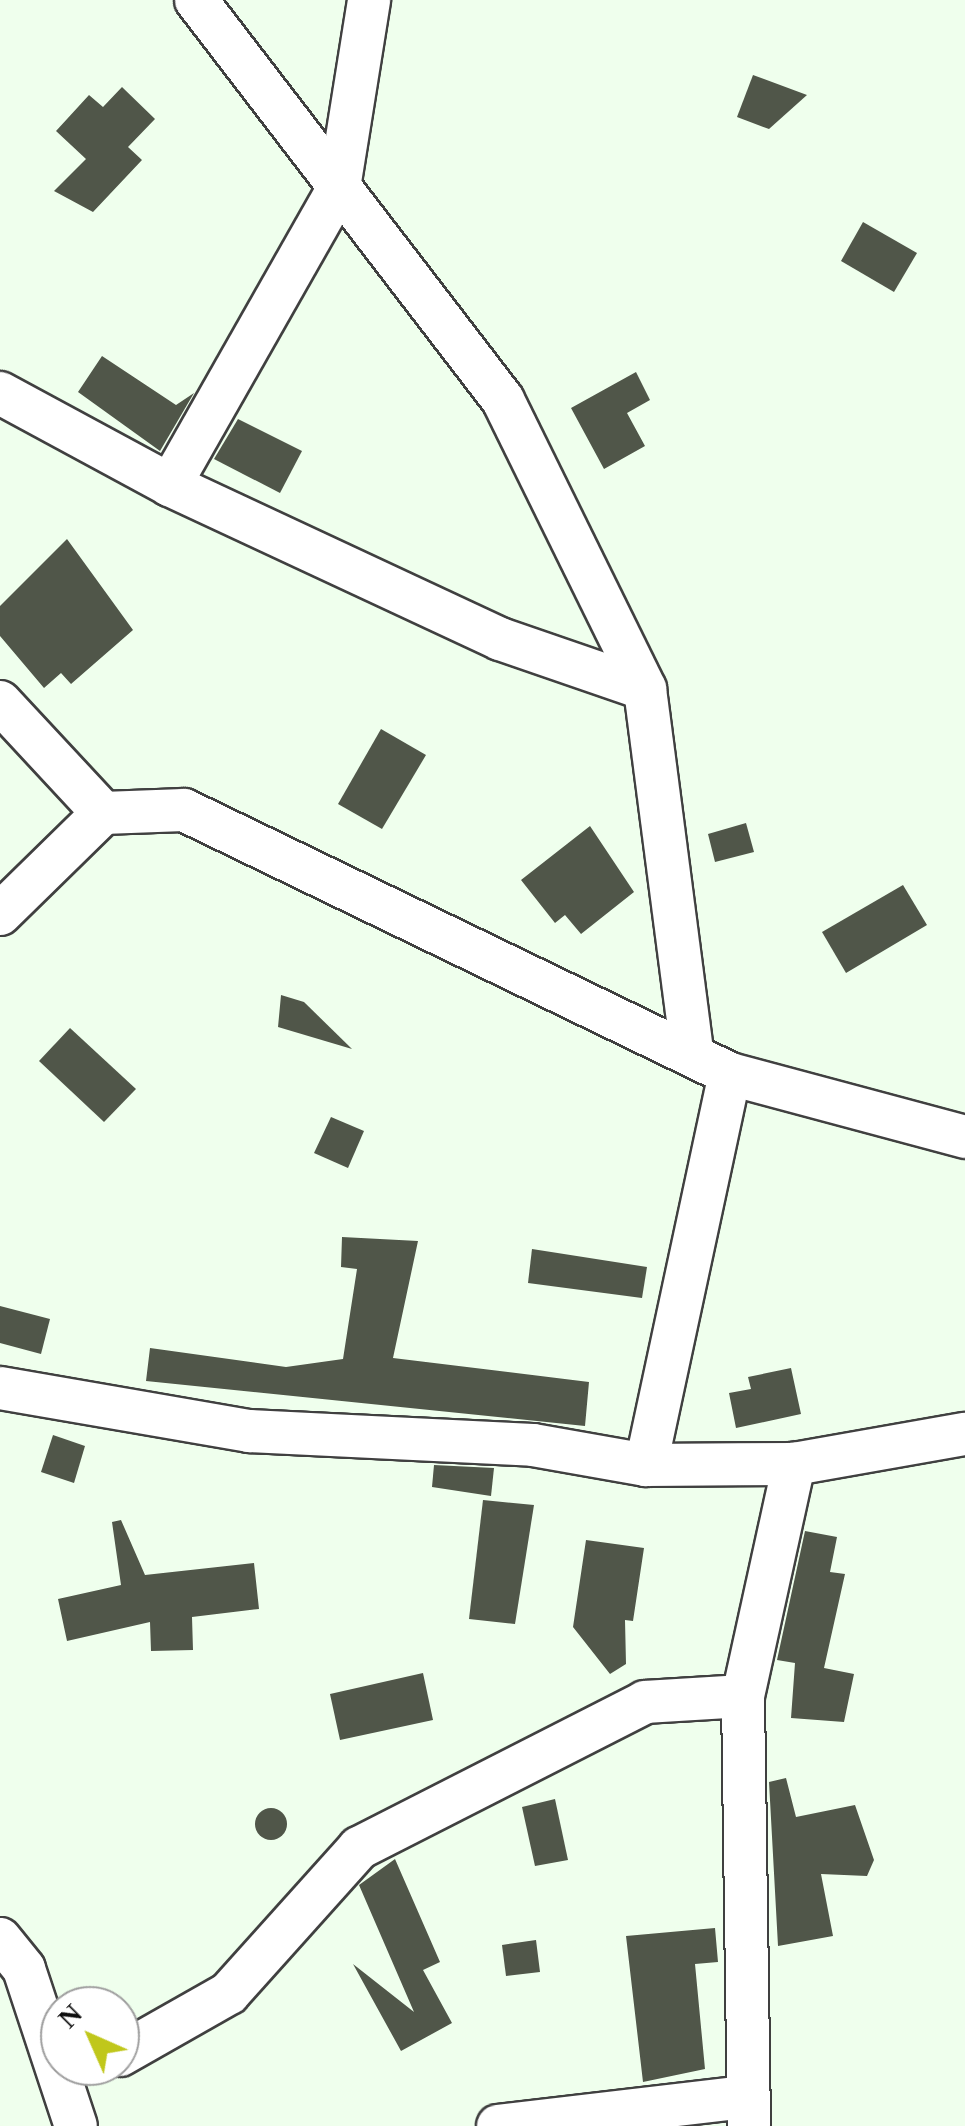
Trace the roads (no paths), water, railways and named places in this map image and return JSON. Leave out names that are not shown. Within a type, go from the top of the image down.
[{"type":"street","points":[[196,0],[502,400],[645,689],[692,1052]]},
{"type":"street","points":[[170,485],[340,188],[369,0]]},
{"type":"street","points":[[0,393],[170,485],[500,639],[645,689]]},
{"type":"street","points":[[0,702],[104,813]]},
{"type":"street","points":[[0,914],[104,813],[184,810],[692,1052],[730,1074],[965,1137]]},
{"type":"street","points":[[646,1466],[730,1074]]},
{"type":"street","points":[[0,1388],[249,1430],[533,1445],[646,1466],[794,1464],[965,1434]]},
{"type":"street","points":[[498,2126],[747,2111],[743,1696],[794,1464]]},
{"type":"street","points":[[140,2044],[229,1993],[359,1848],[645,1702],[743,1696]]},
{"type":"street","points":[[0,1939],[24,1969],[40,1999]]},
{"type":"street","points":[[76,2126],[79,2086]]}]
